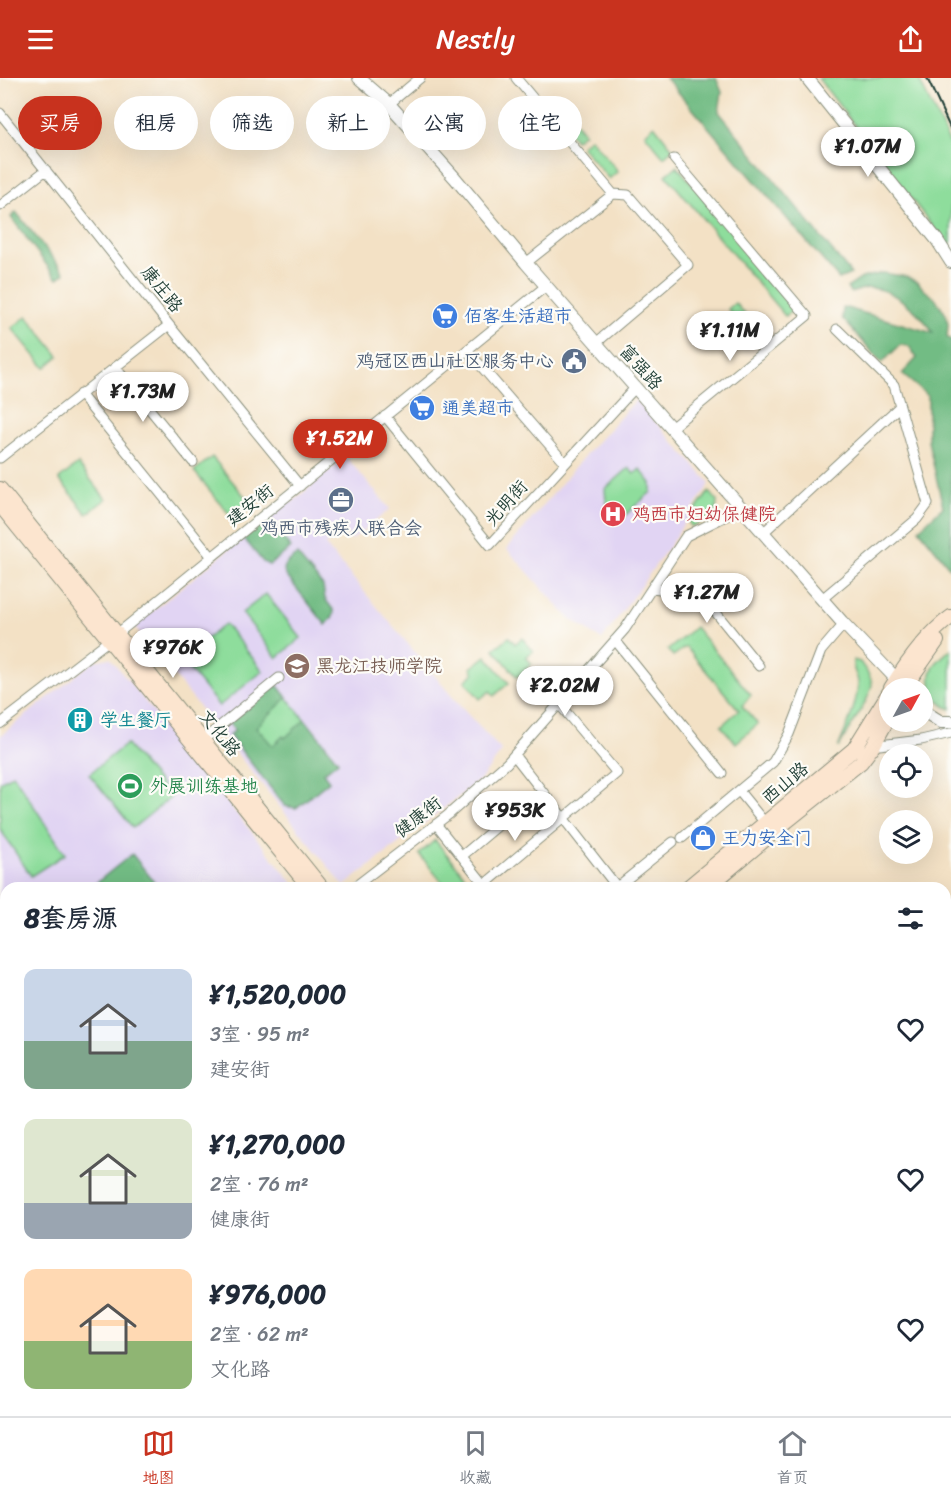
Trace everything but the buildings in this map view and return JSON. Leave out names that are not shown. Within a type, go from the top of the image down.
[{"type":"main road","name":"文化路","points":[[0,489],[305,882]]},
{"type":"main road","name":"文化路","points":[[0,505],[203,740],[317,882]]},
{"type":"main road","name":"西山路","points":[[901,678],[904,667],[939,626],[951,617]]},
{"type":"main road","name":"西山路","points":[[906,678],[951,627]]},
{"type":"main road","name":"西山路","points":[[694,882],[854,749],[879,714]]},
{"type":"main road","name":"西山路","points":[[714,882],[861,762],[881,732]]},
{"type":"street","name":"富强路","points":[[359,78],[380,96]]},
{"type":"street","points":[[390,103],[420,78]]},
{"type":"street","points":[[516,78],[613,194]]},
{"type":"street","points":[[807,78],[937,240],[951,262]]},
{"type":"street","name":"富强路","points":[[390,105],[890,678]]},
{"type":"street","name":"康庄路","points":[[0,112],[300,486]]},
{"type":"street","points":[[671,428],[807,316],[674,159]]},
{"type":"street","points":[[0,206],[46,171]]},
{"type":"street","points":[[526,263],[613,194],[628,195],[688,265],[596,343]]},
{"type":"street","name":"建安街","points":[[0,724],[113,637],[546,286]]},
{"type":"street","points":[[0,458],[169,325]]},
{"type":"street","points":[[822,599],[916,519],[928,504],[894,385],[837,329]]},
{"type":"street","points":[[467,350],[565,463]]},
{"type":"street","points":[[115,367],[193,462]]},
{"type":"street","name":"光明街","points":[[385,416],[490,545],[635,388]]},
{"type":"street","points":[[80,394],[212,557]]},
{"type":"street","points":[[763,533],[900,406]]},
{"type":"street","name":"健康街","points":[[361,882],[436,824],[507,763],[625,629],[686,536],[742,508]]},
{"type":"street","points":[[652,588],[693,592],[713,609],[759,666]]},
{"type":"street","points":[[623,882],[773,762],[789,734],[821,651],[844,624]]},
{"type":"street","points":[[615,639],[722,773]]},
{"type":"street","points":[[203,740],[279,678]]},
{"type":"street","points":[[490,882],[617,773],[559,704]]},
{"type":"street","points":[[933,717],[941,722],[951,722]]},
{"type":"street","points":[[854,749],[921,740],[951,733]]},
{"type":"street","points":[[514,755],[613,882]]},
{"type":"street","points":[[739,791],[765,823]]},
{"type":"street","points":[[462,856],[526,802]]},
{"type":"street","points":[[436,824],[482,882]]},
{"type":"shaded area","name":"鸡西市妇幼保健院","points":[[636,400],[710,483],[670,545],[602,640],[568,617],[507,549],[581,460]]},
{"type":"shaded area","name":"黑龙江技师学院","points":[[346,457],[390,509],[352,540],[343,530],[325,545],[460,706],[502,751],[481,779],[349,882],[341,882],[134,626],[289,501],[291,503]]},
{"type":"shaded area","points":[[110,658],[292,882],[0,882],[0,736],[94,661]]},
{"type":"green space","points":[[666,78],[716,78],[722,92],[719,112],[851,274],[839,279]]},
{"type":"green space","points":[[818,78],[918,78],[951,146],[951,242],[947,245]]},
{"type":"green space","points":[[654,125],[673,149],[664,157],[645,134]]},
{"type":"green space","points":[[590,138],[618,171],[609,179],[582,145]]},
{"type":"green space","points":[[677,166],[796,308],[785,316],[666,175]]},
{"type":"green space","points":[[16,212],[65,273],[57,279],[11,217]]},
{"type":"green space","points":[[883,273],[908,277],[919,283],[935,298],[945,313],[948,323],[947,338],[951,339],[951,569],[919,529],[943,507],[928,441],[928,396],[902,374],[917,358],[909,346],[900,345],[882,363],[842,318],[843,307],[933,333],[914,310],[888,292],[867,288],[851,293],[847,288],[862,278]]},
{"type":"green space","points":[[735,303],[765,337],[757,344],[728,309]]},
{"type":"green space","points":[[27,316],[59,356],[45,368],[12,328]]},
{"type":"green space","points":[[212,457],[252,505],[234,520],[194,471]]},
{"type":"green space","points":[[78,464],[106,499],[87,514],[59,479]]},
{"type":"green space","points":[[629,468],[634,474],[640,469],[651,483],[651,492],[621,519],[606,502],[605,489]]},
{"type":"green space","points":[[709,492],[717,500],[716,514],[690,526],[688,520]]},
{"type":"green space","points":[[266,516],[291,548],[269,565],[263,562],[242,536]]},
{"type":"green space","points":[[297,555],[323,586],[325,599],[334,611],[333,617],[326,625],[285,574],[285,565]]},
{"type":"green space","points":[[266,594],[301,638],[277,658],[242,613]]},
{"type":"green space","points":[[225,624],[263,671],[219,706],[181,659]]},
{"type":"green space","points":[[695,627],[751,695],[742,706],[758,724],[736,743],[721,726],[739,710],[686,647],[673,656],[668,650]]},
{"type":"green space","points":[[509,637],[515,644],[522,638],[533,651],[526,657],[532,664],[517,677],[494,649]]},
{"type":"green space","points":[[951,649],[951,709],[941,703],[933,691],[932,670]]},
{"type":"green space","points":[[486,656],[509,683],[494,696],[490,691],[480,699],[465,681],[474,673],[471,668]]},
{"type":"green space","points":[[853,660],[860,662],[869,675],[872,683],[871,689],[838,748],[856,700],[858,680]]},
{"type":"green space","points":[[277,685],[338,761],[323,773],[329,781],[296,808],[285,806],[229,735],[235,731],[229,723]]},
{"type":"green space","points":[[277,685],[287,698],[256,727],[273,746],[305,719],[338,761],[323,773],[329,781],[296,808],[285,806],[229,735],[235,731],[229,723]]},
{"type":"green space","name":"外展训练基地","points":[[126,744],[171,797],[133,828],[89,774]]},
{"type":"green space","points":[[13,774],[65,854],[31,876],[0,829],[0,782]]},
{"type":"green space","points":[[435,840],[469,881],[442,882],[419,854]]},
{"type":"green space","points":[[132,854],[154,882],[97,882]]},
{"type":"railway","points":[[927,78],[951,130]]},
{"type":"place","name":"佰客生活超市","points":[[445,316]]},
{"type":"place","name":"鸡冠区西山社区服务中心","points":[[574,361]]},
{"type":"place","name":"通美超市","points":[[422,408]]},
{"type":"place","name":"鸡西市残疾人联合会","points":[[341,500]]},
{"type":"place","name":"鸡西市妇幼保健院","points":[[613,514]]},
{"type":"place","name":"黑龙江技师学院","points":[[297,666]]},
{"type":"place","name":"学生餐厅","points":[[80,720]]},
{"type":"place","name":"外展训练基地","points":[[130,786]]},
{"type":"place","name":"王力安全门","points":[[703,838]]}]
